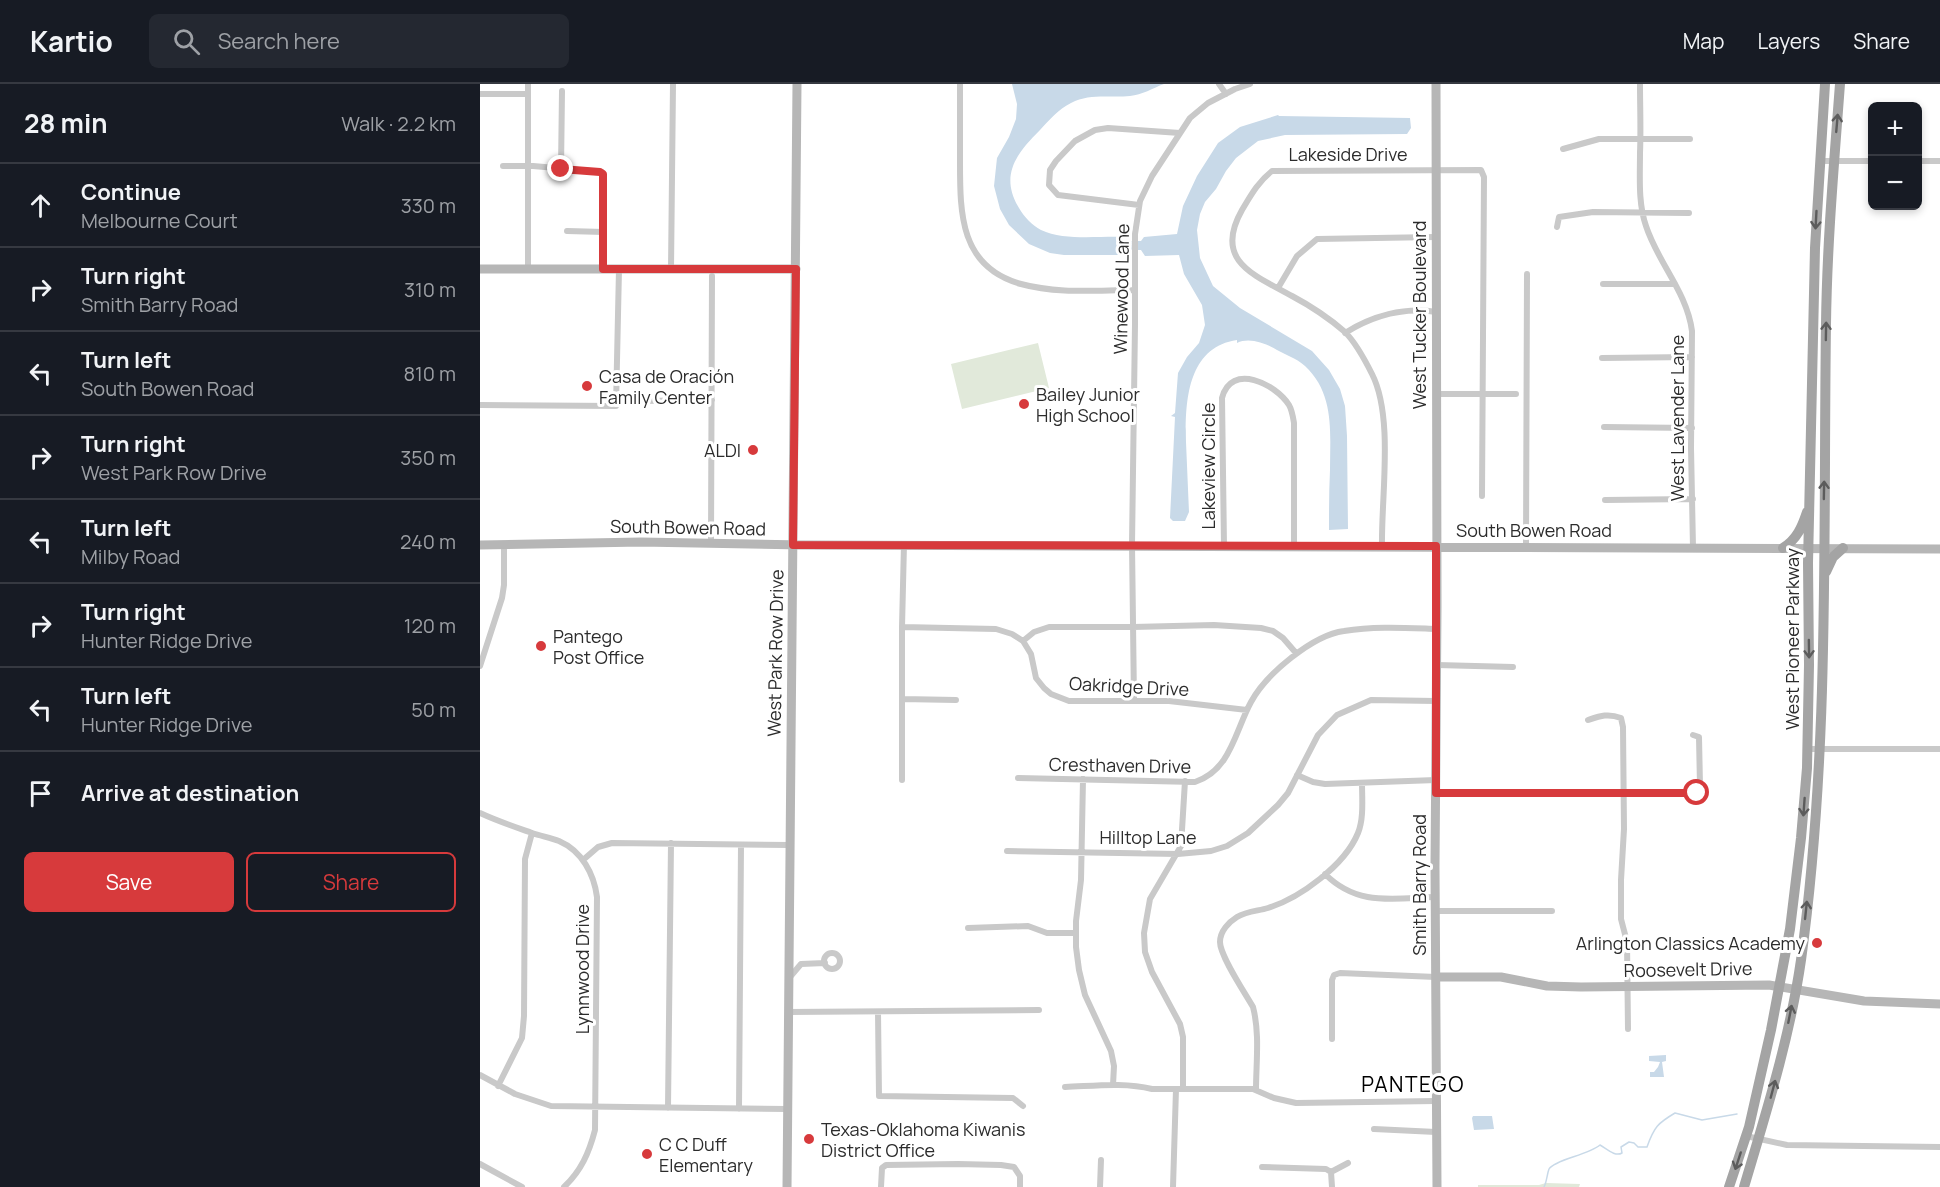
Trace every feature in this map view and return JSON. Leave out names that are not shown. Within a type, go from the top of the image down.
[{"type":"main road","name":"West Park Row Drive","points":[[787,1187],[797,84]]},
{"type":"main road","name":"West Tucker Boulevard","points":[[1436,84],[1436,546]]},
{"type":"main road","name":"West Pioneer Parkway","points":[[1729,1187],[1746,1136],[1780,986],[1795,898],[1801,838],[1807,749],[1809,665],[1815,248],[1825,84]]},
{"type":"main road","name":"West Pioneer Parkway","points":[[1744,1187],[1760,1139],[1779,1066],[1801,962],[1821,749],[1825,390],[1830,215],[1840,84]]},
{"type":"main road","points":[[480,269],[796,269]]},
{"type":"main road","points":[[1812,387],[1825,390]]},
{"type":"main road","points":[[1783,548],[1799,533],[1810,500]]},
{"type":"main road","name":"South Bowen Road","points":[[480,545],[711,543],[1940,549]]},
{"type":"main road","name":"Smith Barry Road","points":[[1436,546],[1437,1187]]},
{"type":"main road","points":[[1823,581],[1827,566],[1833,556],[1843,548]]},
{"type":"main road","name":"Roosevelt Drive","points":[[1436,977],[1501,977],[1547,986],[1744,984],[1780,986],[1864,1001],[1940,1004]]},
{"type":"street","points":[[528,84],[528,269]]},
{"type":"street","points":[[671,269],[673,84]]},
{"type":"street","points":[[960,84],[960,202],[966,233],[977,256],[1004,278],[1021,284],[1064,290],[1134,290]]},
{"type":"street","points":[[1219,84],[1226,94]]},
{"type":"street","name":"Winewood Lane","points":[[1134,701],[1132,545],[1134,290],[1135,234],[1139,205],[1152,176],[1190,118],[1208,103],[1250,84]]},
{"type":"street","name":"West Lavender Lane","points":[[1640,84],[1642,212],[1649,235],[1683,299],[1691,321],[1693,548]]},
{"type":"street","points":[[561,169],[562,91]]},
{"type":"street","points":[[480,94],[528,94]]},
{"type":"street","points":[[1139,205],[1058,195],[1049,185],[1050,170],[1075,141],[1095,130],[1108,128],[1180,133]]},
{"type":"street","points":[[1563,149],[1599,139],[1690,140]]},
{"type":"street","points":[[1819,161],[1868,161]]},
{"type":"street","points":[[1922,161],[1940,161]]},
{"type":"street","points":[[503,166],[527,166],[603,174],[603,269]]},
{"type":"street","name":"Lakeside Drive","points":[[1382,546],[1384,428],[1382,400],[1373,376],[1345,333],[1300,300],[1247,271],[1233,249],[1234,225],[1261,180],[1272,171],[1481,170],[1483,173],[1482,394]]},
{"type":"street","points":[[1557,227],[1559,218],[1593,212],[1689,213]]},
{"type":"street","points":[[567,231],[604,232]]},
{"type":"street","points":[[1278,288],[1297,256],[1317,239],[1436,237]]},
{"type":"street","points":[[480,405],[616,406],[619,269]]},
{"type":"street","points":[[1526,547],[1527,274]]},
{"type":"street","points":[[711,543],[712,276]]},
{"type":"street","points":[[1603,284],[1675,284]]},
{"type":"street","points":[[1345,333],[1364,321],[1389,313],[1436,312]]},
{"type":"street","points":[[1602,358],[1692,357]]},
{"type":"street","name":"Lakeview Circle","points":[[1224,546],[1222,398],[1224,390],[1233,381],[1252,378],[1275,392],[1290,406],[1294,423],[1294,546]]},
{"type":"street","points":[[1436,394],[1516,394]]},
{"type":"street","points":[[1482,394],[1482,496]]},
{"type":"street","points":[[639,401],[712,400]]},
{"type":"street","points":[[1604,427],[1692,428]]},
{"type":"street","points":[[1605,500],[1693,499]]},
{"type":"street","points":[[480,666],[502,598],[504,544]]},
{"type":"street","points":[[903,780],[904,544]]},
{"type":"street","points":[[902,627],[996,629],[1012,634],[1023,641],[1034,632],[1049,627],[1214,625],[1261,628],[1273,631],[1283,638],[1296,653]]},
{"type":"street","name":"Cresthaven Drive","points":[[1018,778],[1185,782],[1205,779],[1217,770],[1228,754],[1252,700],[1273,674],[1296,653],[1342,631],[1370,628],[1437,628]]},
{"type":"street","name":"Oakridge Drive","points":[[1023,641],[1031,654],[1036,678],[1051,694],[1076,702],[1169,701],[1247,710]]},
{"type":"street","points":[[1437,665],[1513,667]]},
{"type":"street","points":[[902,699],[956,700]]},
{"type":"street","name":"Hilltop Lane","points":[[1007,851],[1178,854],[1211,851],[1235,843],[1278,805],[1288,793],[1321,730],[1345,711],[1371,700],[1436,701]]},
{"type":"street","points":[[1588,720],[1607,714],[1621,718],[1623,793],[1621,919],[1627,942],[1628,1029]]},
{"type":"street","points":[[1436,793],[1697,793],[1700,786],[1699,737],[1693,735]]},
{"type":"street","points":[[1807,749],[1940,749]]},
{"type":"street","points":[[1297,775],[1318,783],[1436,780]]},
{"type":"street","points":[[1083,779],[1082,851],[1076,933],[1079,970],[1085,995],[1111,1051],[1114,1066],[1113,1085]]},
{"type":"street","points":[[1173,1187],[1183,1037],[1180,1024],[1152,972],[1144,942],[1145,922],[1150,900],[1181,846],[1185,782]]},
{"type":"street","points":[[1257,1090],[1255,1016],[1221,952],[1221,936],[1224,928],[1234,918],[1280,903],[1310,886],[1345,853],[1358,833],[1362,812],[1362,783]]},
{"type":"street","name":"Lynnwood Drive","points":[[480,813],[570,847],[583,860],[595,882],[597,897],[595,1130],[590,1147],[576,1176],[564,1187]]},
{"type":"street","points":[[498,1086],[522,1038],[525,1016],[525,859],[532,833]]},
{"type":"street","points":[[668,1108],[671,843]]},
{"type":"street","points":[[583,860],[603,844],[789,845]]},
{"type":"street","points":[[739,1109],[741,845]]},
{"type":"street","points":[[1325,874],[1337,886],[1365,898],[1436,897]]},
{"type":"street","points":[[1436,911],[1552,911]]},
{"type":"street","points":[[968,927],[1028,926],[1047,933],[1076,933]]},
{"type":"street","points":[[788,951],[801,962],[825,961]]},
{"type":"street","points":[[788,980],[801,962]]},
{"type":"street","points":[[1332,1039],[1332,980],[1334,975],[1340,973],[1436,977]]},
{"type":"street","points":[[788,1012],[1039,1010]]},
{"type":"street","points":[[878,1011],[879,1096],[1013,1098],[1023,1106]]},
{"type":"street","points":[[480,1075],[531,1101],[551,1106],[787,1109]]},
{"type":"street","points":[[1065,1087],[1138,1085],[1152,1089],[1229,1088],[1257,1090],[1274,1098],[1296,1103],[1436,1101]]},
{"type":"street","points":[[1374,1129],[1436,1132]]},
{"type":"street","points":[[1746,1136],[1796,1145],[1940,1147]]},
{"type":"street","points":[[1100,1187],[1101,1160]]},
{"type":"street","points":[[1330,1172],[1348,1163]]},
{"type":"street","points":[[480,1164],[522,1187]]},
{"type":"street","points":[[881,1187],[882,1168],[886,1165],[958,1164],[1014,1167],[1020,1176],[1020,1187]]},
{"type":"street","points":[[1262,1167],[1317,1168],[1330,1172]]},
{"type":"street","points":[[1330,1172],[1332,1187]]},
{"type":"green space","points":[[1038,343],[1049,388],[962,409],[951,364]]},
{"type":"green space","points":[[1580,1184],[1579,1187],[1478,1187],[1478,1185]]},
{"type":"water","points":[[1012,84],[1164,84],[1134,95],[1092,97],[1071,103],[1051,119],[1018,156],[1013,165],[1011,185],[1013,196],[1021,211],[1031,223],[1041,230],[1070,237],[1123,237],[1129,241],[1141,241],[1144,237],[1177,234],[1183,206],[1197,176],[1218,143],[1240,127],[1278,115],[1410,118],[1411,128],[1407,134],[1285,135],[1258,141],[1236,158],[1226,171],[1216,189],[1205,202],[1197,230],[1200,258],[1213,286],[1240,308],[1312,351],[1329,370],[1340,389],[1345,406],[1347,436],[1348,529],[1329,530],[1329,415],[1322,389],[1315,377],[1302,363],[1267,345],[1252,341],[1237,343],[1237,340],[1220,345],[1208,353],[1192,379],[1187,411],[1186,442],[1189,512],[1185,521],[1173,521],[1170,518],[1175,417],[1171,416],[1175,413],[1178,373],[1187,357],[1199,343],[1205,325],[1202,305],[1184,274],[1179,255],[1145,256],[1141,250],[1129,250],[1124,255],[1050,253],[1029,244],[1009,225],[1000,209],[994,186],[997,158],[1016,119],[1017,104]]},
{"type":"water","points":[[1666,1055],[1666,1061],[1662,1062],[1664,1077],[1650,1077],[1650,1072],[1654,1072],[1660,1062],[1649,1061],[1649,1056]]},
{"type":"water","points":[[1473,1116],[1492,1116],[1494,1129],[1474,1130]]},
{"type":"waterway","points":[[1544,1187],[1552,1166],[1600,1145],[1617,1154],[1622,1153],[1621,1147],[1629,1142],[1638,1147],[1647,1147],[1657,1126],[1675,1113],[1702,1120],[1737,1114]]},
{"type":"place","name":"Casa de Oración Family Center","points":[[587,386]]},
{"type":"place","name":"Bailey Junior High School","points":[[1024,404]]},
{"type":"place","name":"ALDI","points":[[753,450]]},
{"type":"place","name":"Pantego Post Office","points":[[541,646]]},
{"type":"place","name":"Arlington Classics Academy","points":[[1817,943]]},
{"type":"place","name":"Texas-Oklahoma Kiwanis District Office","points":[[809,1139]]},
{"type":"place","name":"C C Duff Elementary","points":[[647,1154]]},
{"type":"district","name":"PANTEGO","points":[[1413,1084]]},
{"type":"route","points":[[561,169],[602,172],[603,174],[603,269],[796,269],[793,545],[1436,546],[1436,793],[1697,793]]}]
